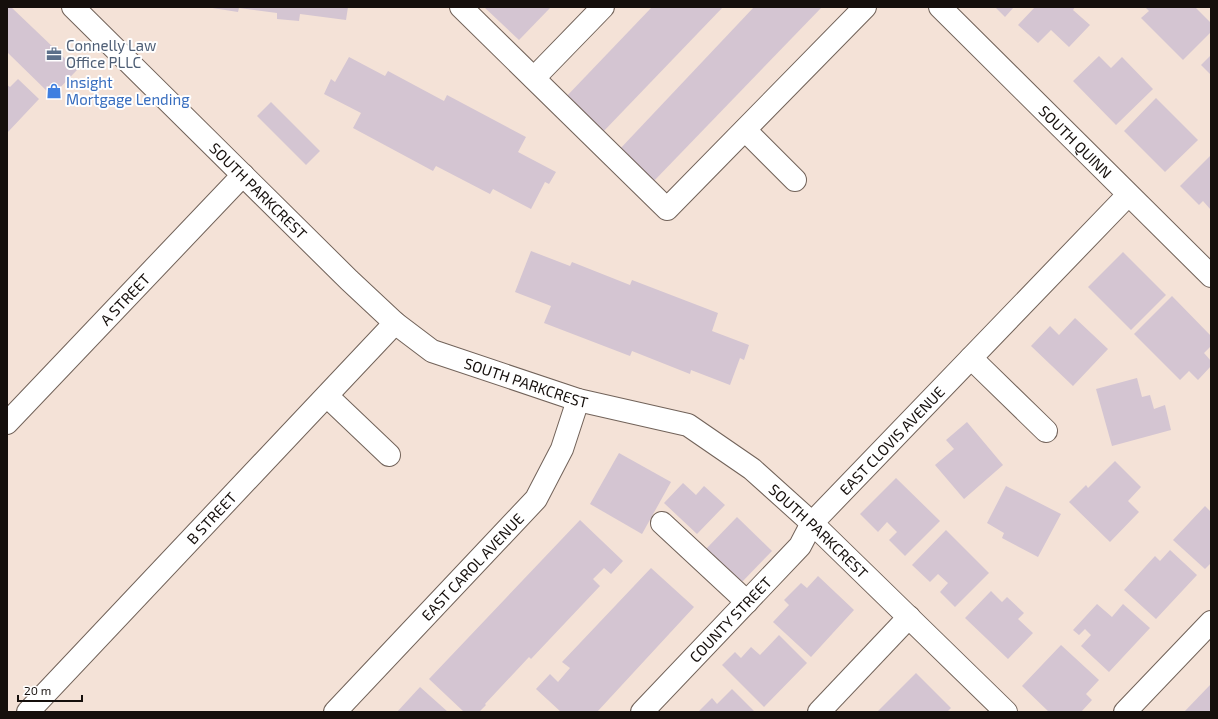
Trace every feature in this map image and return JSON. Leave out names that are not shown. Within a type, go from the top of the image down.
[{"type":"street","name":"SOUTH PARKCREST","points":[[73,7],[395,323],[432,351],[578,400],[688,425],[752,469],[812,523],[1006,712]]},
{"type":"street","points":[[534,78],[603,7]]},
{"type":"street","points":[[466,9],[667,209],[865,7]]},
{"type":"street","name":"SOUTH QUINN","points":[[940,7],[1211,276]]},
{"type":"street","points":[[745,130],[795,180]]},
{"type":"street","name":"A STREET","points":[[7,423],[243,175]]},
{"type":"street","name":"EAST CLOVIS AVENUE","points":[[812,523],[1128,194]]},
{"type":"street","name":"B STREET","points":[[28,712],[395,323]]},
{"type":"street","points":[[971,358],[1046,430]]},
{"type":"street","points":[[327,396],[389,455]]},
{"type":"street","name":"EAST CAROL AVENUE","points":[[335,712],[536,499],[562,449],[578,400]]},
{"type":"street","points":[[662,523],[746,602]]},
{"type":"street","name":"COUNTY STREET","points":[[642,712],[800,546],[812,523]]},
{"type":"street","points":[[819,712],[909,617]]},
{"type":"street","points":[[1125,712],[1211,622]]},
{"type":"building","points":[[7,7],[11,7],[77,70],[52,96],[7,52]]},
{"type":"building","points":[[206,7],[348,7],[346,20],[300,14],[299,21],[277,19],[277,13],[239,8],[238,12]]},
{"type":"building","points":[[484,7],[551,7],[519,40]]},
{"type":"building","points":[[652,7],[723,7],[601,134],[564,99]]},
{"type":"building","points":[[754,7],[822,7],[652,183],[618,151]]},
{"type":"building","points":[[995,7],[1014,7],[1005,17]]},
{"type":"building","points":[[1035,7],[1075,7],[1073,10],[1090,25],[1069,47],[1051,30],[1038,43],[1018,25]]},
{"type":"building","points":[[1145,7],[1195,7],[1211,23],[1211,32],[1183,60],[1141,18],[1149,11]]},
{"type":"building","points":[[1211,55],[1211,75],[1201,65]]},
{"type":"building","points":[[1099,56],[1111,68],[1122,57],[1153,89],[1116,125],[1073,81]]},
{"type":"building","points":[[349,57],[385,76],[388,71],[444,101],[447,95],[526,137],[518,152],[556,172],[549,184],[545,182],[531,209],[493,189],[490,194],[436,166],[433,171],[353,128],[361,113],[324,94],[331,79],[335,82]]},
{"type":"building","points":[[18,79],[39,99],[7,133],[7,85],[10,87]]},
{"type":"building","points":[[1156,98],[1198,140],[1165,172],[1124,131]]},
{"type":"building","points":[[271,102],[320,151],[306,165],[257,116]]},
{"type":"building","points":[[1211,155],[1211,210],[1203,201],[1199,205],[1180,186]]},
{"type":"building","points":[[531,251],[570,266],[572,262],[630,285],[632,280],[718,313],[712,331],[749,345],[744,360],[740,358],[730,385],[691,370],[690,374],[632,351],[630,356],[544,323],[551,306],[515,292]]},
{"type":"building","points":[[1123,252],[1166,295],[1131,330],[1088,287]]},
{"type":"building","points":[[1172,296],[1211,336],[1211,346],[1204,353],[1211,361],[1211,366],[1198,380],[1189,371],[1180,380],[1134,334]]},
{"type":"building","points":[[1075,318],[1108,349],[1073,386],[1031,346],[1050,326],[1059,335]]},
{"type":"building","points":[[1137,378],[1142,397],[1150,395],[1154,409],[1165,405],[1171,430],[1112,446],[1096,389]]},
{"type":"building","points":[[967,422],[1003,465],[964,499],[935,465],[954,449],[946,440]]},
{"type":"building","points":[[619,453],[671,482],[642,534],[590,504]]},
{"type":"building","points":[[1115,461],[1141,487],[1128,501],[1139,512],[1110,542],[1069,502],[1086,485],[1088,488]]},
{"type":"building","points":[[896,478],[940,521],[905,556],[889,540],[897,532],[887,522],[878,532],[860,514]]},
{"type":"building","points":[[683,483],[696,495],[704,486],[725,505],[697,534],[664,503]]},
{"type":"building","points":[[1006,486],[1061,514],[1038,557],[1002,538],[1004,533],[987,523]]},
{"type":"building","points":[[1205,506],[1211,512],[1211,563],[1205,569],[1173,540]]},
{"type":"building","points":[[737,517],[772,551],[740,584],[705,550]]},
{"type":"building","points":[[580,520],[623,561],[611,574],[604,568],[593,579],[600,586],[531,659],[529,657],[479,712],[464,712],[429,679]]},
{"type":"building","points":[[946,530],[989,573],[955,607],[940,592],[948,583],[938,574],[930,582],[912,565]]},
{"type":"building","points":[[1170,550],[1197,575],[1156,619],[1124,590],[1155,556],[1160,561]]},
{"type":"building","points":[[651,568],[694,607],[597,712],[561,712],[536,689],[550,674],[558,682],[570,668],[562,662]]},
{"type":"building","points":[[818,576],[854,610],[811,657],[773,622],[789,605],[784,600],[801,583],[807,588]]},
{"type":"building","points":[[991,591],[1002,602],[1007,597],[1024,613],[1018,619],[1033,633],[1008,659],[965,618]]},
{"type":"building","points":[[1097,604],[1112,617],[1123,604],[1150,628],[1109,672],[1081,646],[1091,635],[1085,629],[1079,635],[1073,630]]},
{"type":"building","points":[[779,635],[807,663],[764,707],[722,665],[735,652],[741,658],[751,647],[760,655]]},
{"type":"building","points":[[1061,645],[1099,680],[1086,694],[1092,700],[1081,712],[1049,712],[1022,686]]},
{"type":"building","points":[[916,673],[951,708],[947,712],[877,712]]},
{"type":"building","points":[[1211,684],[1211,712],[1184,712]]},
{"type":"building","points":[[420,687],[448,712],[397,712]]},
{"type":"building","points":[[732,689],[755,712],[698,712],[712,698],[717,704]]},
{"type":"place","name":"Connelly Law Office PLLC","points":[[54,54]]},
{"type":"place","name":"Insight Mortgage Lending","points":[[54,91]]}]
